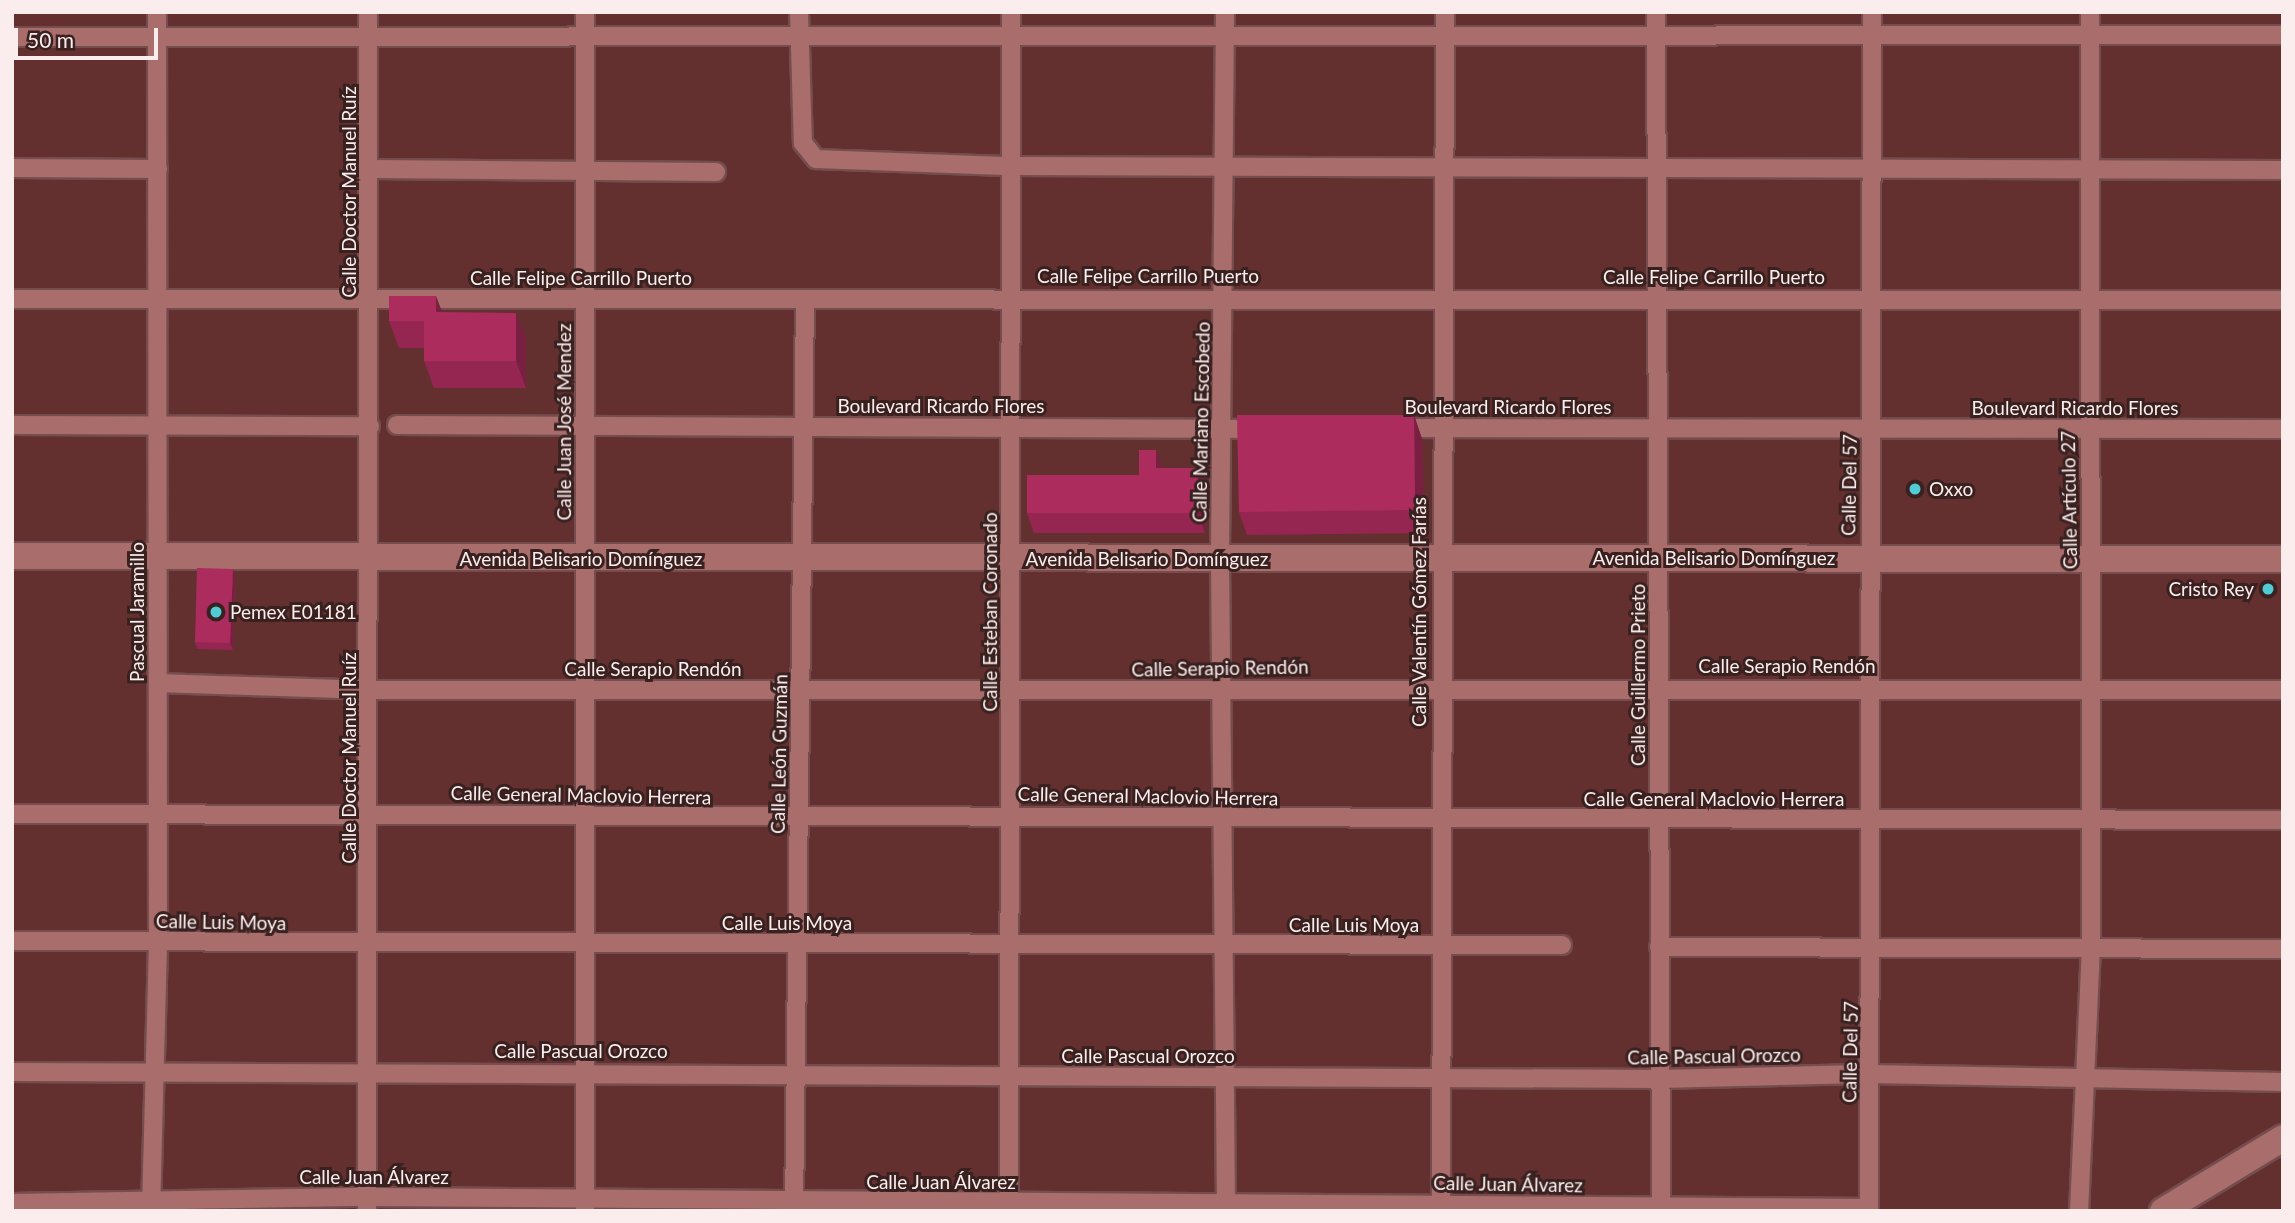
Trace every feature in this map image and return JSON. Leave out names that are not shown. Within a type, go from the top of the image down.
[{"type":"street","name":"Pascual Jaramillo","points":[[150,1204],[158,942],[157,12]]},
{"type":"street","name":"Calle Doctor Manuel Ruíz","points":[[367,1204],[371,559],[371,169],[368,12]]},
{"type":"street","name":"Calle Juan José Mendez","points":[[585,12],[587,426],[580,816],[585,1205]]},
{"type":"street","points":[[799,12],[808,154],[1011,166],[1443,165],[1655,169],[1873,166],[2283,170]]},
{"type":"street","name":"Calle Esteban Coronado","points":[[1009,1207],[1012,816],[1009,427],[1011,12]]},
{"type":"street","name":"Calle Mariano Escobedo","points":[[1225,12],[1220,558],[1226,1208]]},
{"type":"street","name":"Calle Valentín Gómez Farías","points":[[1441,1207],[1440,427],[1445,12]]},
{"type":"street","name":"Calle Guillermo Prieto","points":[[1656,12],[1655,169],[1660,428],[1658,559],[1661,1209]]},
{"type":"street","name":"Calle Del 57","points":[[1869,1209],[1872,948],[1872,12]]},
{"type":"street","name":"Calle Artículo 27","points":[[2078,1211],[2091,949],[2093,689],[2089,430],[2090,12]]},
{"type":"street","points":[[12,37],[1010,40],[1225,36],[1444,38],[1871,33],[2283,34]]},
{"type":"street","points":[[12,168],[158,169]]},
{"type":"street","points":[[371,169],[716,172]]},
{"type":"street","name":"Calle Felipe Carrillo Puerto","points":[[12,299],[1657,297],[2283,300]]},
{"type":"street","name":"Calle León Guzmán","points":[[793,1206],[795,944],[804,560],[805,299]]},
{"type":"street","points":[[12,425],[158,423],[370,426]]},
{"type":"street","name":"Boulevard Ricardo Flores","points":[[397,425],[1278,429]]},
{"type":"street","name":"Boulevard Ricardo Flores","points":[[1372,428],[2283,429]]},
{"type":"street","name":"Avenida Belisario Domínguez","points":[[12,556],[804,560],[2283,559]]},
{"type":"street","name":"Calle Serapio Rendón","points":[[158,683],[370,690],[1012,692],[1871,687],[2283,690]]},
{"type":"street","name":"Calle General Maclovio Herrera","points":[[12,814],[798,818],[1012,816],[1659,822],[1870,819],[2283,820]]},
{"type":"street","name":"Calle Luis Moya","points":[[12,941],[1011,947],[1562,945]]},
{"type":"street","points":[[1659,947],[2283,949]]},
{"type":"street","name":"Calle Pascual Orozco","points":[[12,1072],[155,1070],[1660,1079],[1870,1074],[2283,1082]]},
{"type":"street","points":[[2163,1211],[2280,1144]]},
{"type":"street","name":"Calle Juan Álvarez","points":[[12,1203],[1869,1209]]},
{"type":"building","points":[[389,296],[436,296],[436,312],[516,313],[516,361],[424,361],[424,321],[389,321]]},
{"type":"building","points":[[1237,415],[1414,415],[1415,510],[1239,512]]},
{"type":"building","points":[[1139,450],[1156,450],[1156,468],[1198,468],[1198,513],[1027,513],[1027,475],[1139,475]]},
{"type":"building","name":"Pemex E01181","points":[[197,568],[233,569],[230,643],[195,642]]},
{"type":"place","name":"Oxxo","points":[[1915,489]]},
{"type":"place","name":"Cristo Rey","points":[[2268,589]]},
{"type":"place","name":"Pemex E01181","points":[[216,612]]}]
